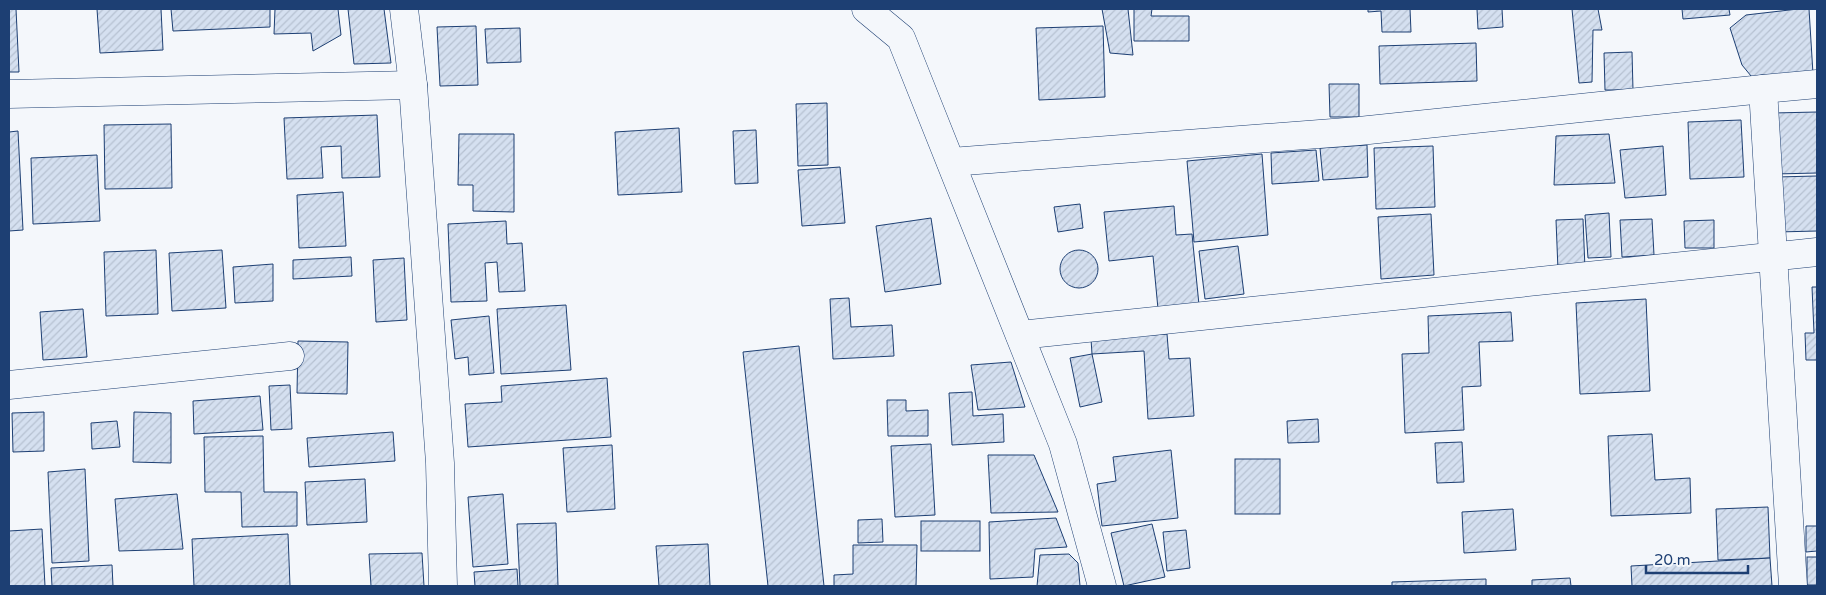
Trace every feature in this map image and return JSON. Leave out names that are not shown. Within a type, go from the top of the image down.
[{"type":"street","points":[[866,9],[901,38],[1062,444],[1102,586]]},
{"type":"street","points":[[411,10],[413,84],[440,463],[443,586]]},
{"type":"street","points":[[9,94],[413,84]]},
{"type":"street","points":[[951,162],[1359,131],[1817,84]]},
{"type":"street","points":[[1763,89],[1793,586]]},
{"type":"street","points":[[1020,335],[1817,252]]},
{"type":"street","points":[[9,385],[290,356]]},
{"type":"building","points":[[9,9],[16,9],[19,72],[9,72]]},
{"type":"building","points":[[97,9],[161,9],[163,50],[100,53]]},
{"type":"building","points":[[171,9],[270,9],[270,27],[173,31]]},
{"type":"building","points":[[275,9],[338,9],[341,35],[313,51],[311,33],[274,34]]},
{"type":"building","points":[[348,9],[384,9],[391,63],[354,64]]},
{"type":"building","points":[[1102,9],[1128,9],[1133,55],[1110,53]]},
{"type":"building","points":[[1134,9],[1152,9],[1151,16],[1189,16],[1189,41],[1134,41]]},
{"type":"building","points":[[1368,9],[1410,9],[1411,32],[1382,32],[1381,11],[1368,12]]},
{"type":"building","points":[[1477,9],[1502,9],[1503,27],[1478,29]]},
{"type":"building","points":[[1572,9],[1598,9],[1602,30],[1593,30],[1592,82],[1579,83]]},
{"type":"building","points":[[1682,9],[1729,9],[1730,15],[1683,19]]},
{"type":"building","points":[[1809,9],[1813,74],[1756,82],[1742,65],[1730,28],[1746,15]]},
{"type":"building","points":[[476,26],[478,85],[440,86],[437,27]]},
{"type":"building","points":[[1103,26],[1105,97],[1039,100],[1036,28]]},
{"type":"building","points":[[520,28],[521,62],[487,63],[485,29]]},
{"type":"building","points":[[1476,43],[1477,81],[1380,84],[1379,46]]},
{"type":"building","points":[[1632,52],[1633,90],[1605,90],[1604,53]]},
{"type":"building","points":[[1329,84],[1359,84],[1359,117],[1330,117]]},
{"type":"building","points":[[827,103],[828,165],[798,166],[796,104]]},
{"type":"building","points":[[1817,112],[1817,173],[1775,174],[1773,113]]},
{"type":"building","points":[[377,115],[380,177],[342,178],[341,146],[321,147],[323,178],[287,179],[284,118]]},
{"type":"building","points":[[1741,120],[1744,177],[1690,179],[1688,122]]},
{"type":"building","points":[[171,124],[172,188],[105,189],[104,125]]},
{"type":"building","points":[[679,128],[682,192],[618,195],[615,132]]},
{"type":"building","points":[[756,130],[758,183],[735,184],[733,131]]},
{"type":"building","points":[[18,131],[23,230],[9,231],[9,132]]},
{"type":"building","points":[[459,134],[514,134],[514,212],[473,211],[473,185],[458,185]]},
{"type":"building","points":[[1609,134],[1615,183],[1554,185],[1556,136]]},
{"type":"building","points":[[1367,145],[1368,177],[1323,180],[1320,148]]},
{"type":"building","points":[[1433,146],[1435,207],[1376,209],[1374,148]]},
{"type":"building","points":[[1663,146],[1666,195],[1625,198],[1620,150]]},
{"type":"building","points":[[1316,150],[1319,181],[1272,184],[1271,153]]},
{"type":"building","points":[[1262,154],[1268,235],[1194,242],[1187,161]]},
{"type":"building","points":[[97,155],[100,221],[33,224],[31,158]]},
{"type":"building","points":[[840,167],[845,223],[802,226],[798,170]]},
{"type":"building","points":[[1817,176],[1817,231],[1777,232],[1776,177]]},
{"type":"building","points":[[343,192],[346,246],[299,248],[297,195]]},
{"type":"building","points":[[1080,204],[1083,228],[1058,232],[1054,207]]},
{"type":"building","points":[[1174,206],[1176,235],[1192,234],[1199,305],[1158,309],[1153,256],[1109,261],[1104,212]]},
{"type":"building","points":[[1609,213],[1611,257],[1588,258],[1585,215]]},
{"type":"building","points":[[1431,214],[1434,275],[1381,279],[1378,217]]},
{"type":"building","points":[[931,218],[941,284],[885,292],[876,226]]},
{"type":"building","points":[[1583,219],[1585,269],[1558,270],[1556,220]]},
{"type":"building","points":[[1652,219],[1654,255],[1622,257],[1620,220]]},
{"type":"building","points":[[1714,220],[1714,248],[1685,248],[1684,221]]},
{"type":"building","points":[[506,221],[507,244],[522,243],[525,291],[499,292],[497,262],[485,263],[487,301],[451,302],[448,224]]},
{"type":"building","points":[[1238,246],[1244,294],[1205,299],[1199,251]]},
{"type":"building","points":[[156,250],[158,314],[106,316],[104,252]]},
{"type":"building","points":[[222,250],[226,308],[172,311],[169,253]]},
{"type":"building","points":[[1079,250],[1086,251],[1092,256],[1097,262],[1097,276],[1092,282],[1086,287],[1079,288],[1072,287],[1066,282],[1061,276],[1060,269],[1061,262],[1066,256],[1072,251]]},
{"type":"building","points":[[351,257],[352,276],[293,279],[293,260]]},
{"type":"building","points":[[404,258],[407,320],[376,322],[373,260]]},
{"type":"building","points":[[273,264],[273,301],[235,303],[233,267]]},
{"type":"building","points":[[1812,287],[1817,287],[1817,360],[1806,360],[1805,333],[1814,333]]},
{"type":"building","points":[[849,298],[851,327],[892,325],[894,356],[833,359],[830,299]]},
{"type":"building","points":[[1646,299],[1650,391],[1580,394],[1576,303]]},
{"type":"building","points":[[566,305],[571,370],[501,374],[497,309]]},
{"type":"building","points":[[83,309],[87,357],[43,360],[40,312]]},
{"type":"building","points":[[1511,312],[1513,341],[1479,342],[1481,386],[1462,387],[1464,430],[1405,433],[1402,354],[1429,353],[1428,316]]},
{"type":"building","points":[[489,316],[494,373],[469,375],[468,357],[455,359],[451,320]]},
{"type":"building","points":[[1167,334],[1169,359],[1190,358],[1194,416],[1148,419],[1144,351],[1092,354],[1091,339]]},
{"type":"building","points":[[298,341],[348,342],[347,394],[297,393]]},
{"type":"building","points":[[799,346],[824,586],[768,586],[743,352]]},
{"type":"building","points":[[1092,354],[1102,402],[1080,407],[1070,358]]},
{"type":"building","points":[[1011,362],[1025,407],[978,410],[971,365]]},
{"type":"building","points":[[607,378],[611,437],[468,447],[465,404],[502,402],[501,386]]},
{"type":"building","points":[[290,385],[292,429],[271,430],[269,386]]},
{"type":"building","points":[[972,392],[973,416],[1003,414],[1004,442],[952,445],[949,393]]},
{"type":"building","points":[[260,396],[263,430],[194,434],[193,401]]},
{"type":"building","points":[[887,400],[906,400],[906,411],[928,410],[928,436],[888,436]]},
{"type":"building","points":[[44,412],[44,451],[13,452],[12,413]]},
{"type":"building","points":[[134,412],[171,413],[171,463],[133,462]]},
{"type":"building","points":[[1318,419],[1319,442],[1288,443],[1287,421]]},
{"type":"building","points":[[117,421],[120,447],[92,449],[91,423]]},
{"type":"building","points":[[393,432],[395,461],[309,467],[307,438]]},
{"type":"building","points":[[1652,434],[1655,480],[1690,478],[1691,513],[1611,516],[1608,436]]},
{"type":"building","points":[[263,436],[264,492],[297,492],[297,526],[242,527],[241,492],[205,492],[204,437]]},
{"type":"building","points":[[1462,442],[1464,482],[1437,483],[1435,443]]},
{"type":"building","points":[[931,444],[935,515],[895,517],[891,446]]},
{"type":"building","points":[[612,445],[615,509],[567,512],[563,448]]},
{"type":"building","points":[[1171,450],[1178,518],[1102,526],[1097,484],[1116,481],[1113,457]]},
{"type":"building","points":[[988,455],[1034,455],[1058,512],[991,513]]},
{"type":"building","points":[[1235,459],[1280,459],[1280,514],[1235,514]]},
{"type":"building","points":[[85,469],[89,561],[52,563],[48,472]]},
{"type":"building","points":[[365,479],[367,522],[307,525],[305,482]]},
{"type":"building","points":[[177,494],[183,549],[119,551],[115,499]]},
{"type":"building","points":[[503,494],[508,564],[473,567],[468,497]]},
{"type":"building","points":[[1768,507],[1770,558],[1718,560],[1716,509]]},
{"type":"building","points":[[1513,509],[1516,550],[1464,553],[1462,512]]},
{"type":"building","points":[[1056,518],[1067,547],[1035,549],[1033,577],[990,579],[989,522]]},
{"type":"building","points":[[882,519],[883,542],[858,543],[858,520]]},
{"type":"building","points":[[921,521],[980,521],[980,551],[921,551]]},
{"type":"building","points":[[556,523],[558,586],[520,586],[517,524]]},
{"type":"building","points":[[1152,524],[1165,577],[1124,586],[1111,533]]},
{"type":"building","points":[[1806,526],[1817,526],[1817,551],[1806,552]]},
{"type":"building","points":[[42,529],[45,586],[9,586],[9,531]]},
{"type":"building","points":[[1186,530],[1190,568],[1167,571],[1163,532]]},
{"type":"building","points":[[288,534],[290,586],[194,586],[192,539]]},
{"type":"building","points":[[708,544],[710,586],[659,586],[656,546]]},
{"type":"building","points":[[853,545],[917,545],[916,586],[834,586],[834,575],[853,574]]},
{"type":"building","points":[[422,553],[424,586],[371,586],[369,554]]},
{"type":"building","points":[[1069,554],[1078,563],[1080,586],[1037,586],[1040,555]]},
{"type":"building","points":[[1807,557],[1817,557],[1817,585],[1807,585]]},
{"type":"building","points":[[1770,558],[1772,586],[1632,586],[1631,566]]},
{"type":"building","points":[[112,565],[113,586],[52,586],[51,568]]},
{"type":"building","points":[[517,569],[518,586],[475,586],[474,572]]},
{"type":"building","points":[[1570,578],[1571,586],[1532,586],[1532,580]]},
{"type":"building","points":[[1486,579],[1486,586],[1392,586],[1392,582]]}]
